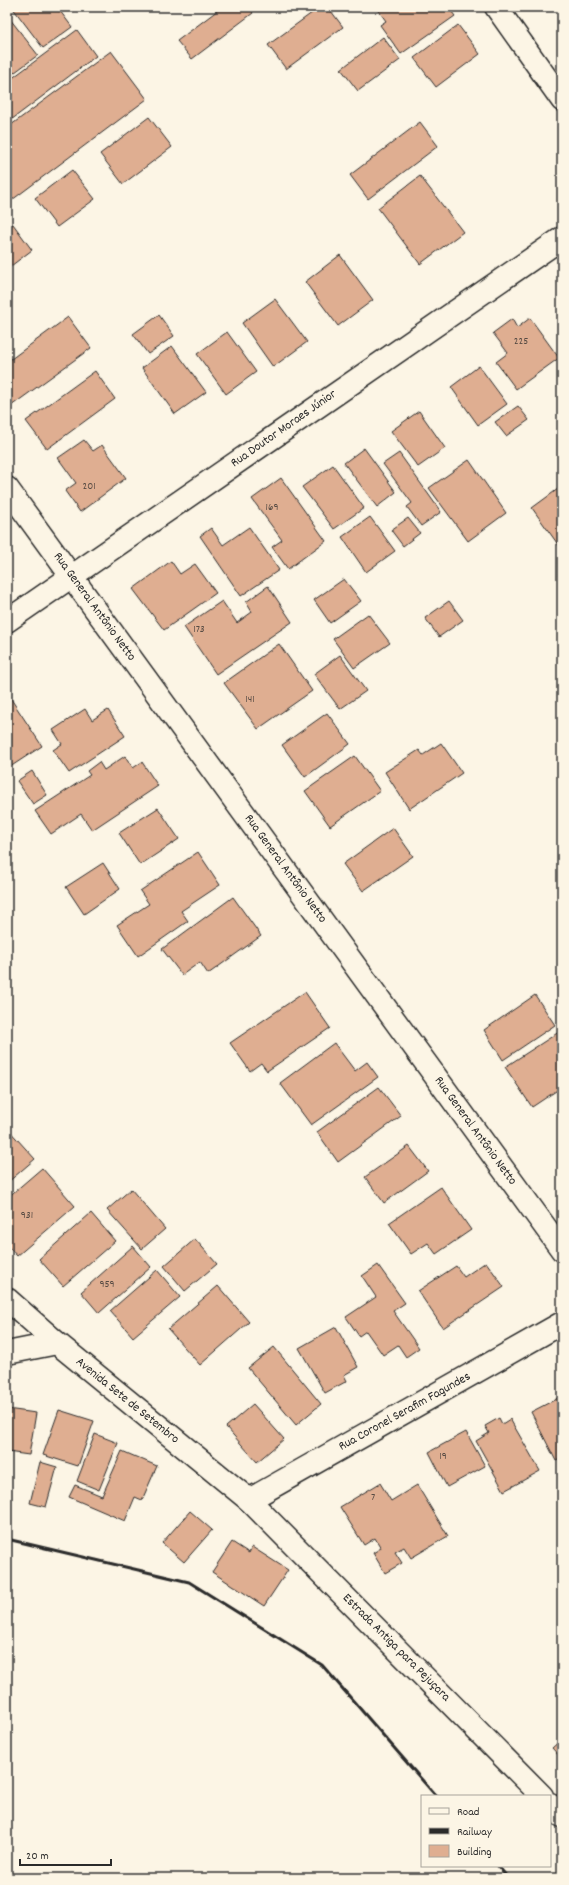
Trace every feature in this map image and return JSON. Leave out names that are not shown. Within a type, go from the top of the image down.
[{"type":"street","points":[[496,7],[562,100]]},
{"type":"street","name":"Rua Doutor Moraes Júnior","points":[[7,621],[562,238]]},
{"type":"street","name":"Rua General Antônio Netto","points":[[7,488],[562,1250]]},
{"type":"street","name":"Avenida Sete de Setembro","points":[[7,1299],[57,1343],[249,1500]]},
{"type":"street","name":"Rua Coronel Serafim Fagundes","points":[[249,1500],[562,1323]]},
{"type":"street","points":[[7,1353],[57,1343]]},
{"type":"street","name":"Estrada Antiga para Pejuçara","points":[[249,1500],[541,1795]]},
{"type":"street","points":[[551,1805],[562,1816]]},
{"type":"building","points":[[12,7],[57,7],[72,27],[43,48]]},
{"type":"building","points":[[222,7],[249,7],[253,13],[192,59],[177,41]]},
{"type":"building","points":[[320,7],[328,7],[343,27],[286,69],[268,45]]},
{"type":"building","points":[[376,7],[448,7],[455,16],[401,54],[380,25],[386,21]]},
{"type":"building","points":[[10,19],[38,55],[7,78],[7,21]]},
{"type":"building","points":[[458,25],[480,54],[436,87],[414,58]]},
{"type":"building","points":[[77,30],[96,56],[7,123],[7,82]]},
{"type":"building","points":[[383,37],[400,60],[358,91],[341,69]]},
{"type":"building","points":[[111,51],[147,99],[8,203],[7,128]]},
{"type":"building","points":[[149,117],[172,147],[123,184],[100,154]]},
{"type":"building","points":[[420,122],[438,146],[368,199],[350,175]]},
{"type":"building","points":[[72,170],[95,199],[57,227],[35,198]]},
{"type":"building","points":[[420,176],[463,232],[420,264],[378,208]]},
{"type":"building","points":[[13,224],[32,250],[7,269],[7,229]]},
{"type":"building","points":[[340,255],[373,300],[338,326],[305,282]]},
{"type":"building","points":[[275,299],[307,342],[273,367],[242,323]]},
{"type":"building","points":[[159,315],[174,336],[148,354],[133,334]]},
{"type":"building","points":[[68,317],[91,348],[11,406],[7,401],[7,362]]},
{"type":"building","points":[[530,318],[559,358],[516,389],[496,362],[508,353],[493,333],[512,319],[517,328]]},
{"type":"building","points":[[227,332],[256,372],[226,394],[197,354]]},
{"type":"building","points":[[172,346],[206,392],[175,414],[142,368]]},
{"type":"building","points":[[479,366],[507,404],[478,425],[451,387]]},
{"type":"building","points":[[95,371],[115,399],[47,449],[26,421]]},
{"type":"building","points":[[518,406],[529,420],[506,436],[495,422]]},
{"type":"building","points":[[419,411],[445,448],[418,467],[391,431]]},
{"type":"building","points":[[84,440],[93,451],[102,445],[126,478],[80,512],[65,491],[76,483],[58,458]]},
{"type":"building","points":[[364,448],[396,492],[377,507],[344,463]]},
{"type":"building","points":[[399,453],[441,512],[421,526],[407,507],[412,503],[383,464]]},
{"type":"building","points":[[469,460],[506,513],[468,541],[429,488]]},
{"type":"building","points":[[333,465],[364,508],[334,529],[302,487]]},
{"type":"building","points":[[281,478],[326,541],[288,569],[272,547],[282,540],[252,499]]},
{"type":"building","points":[[562,486],[562,550],[532,508]]},
{"type":"building","points":[[370,517],[395,551],[366,572],[342,537]]},
{"type":"building","points":[[408,518],[420,533],[403,546],[391,530]]},
{"type":"building","points":[[249,527],[279,570],[241,596],[200,536],[211,528],[223,545]]},
{"type":"building","points":[[171,561],[180,574],[195,564],[216,593],[164,630],[133,589]]},
{"type":"building","points":[[344,579],[361,601],[330,623],[314,600]]},
{"type":"building","points":[[268,586],[292,622],[216,674],[184,627],[222,601],[237,623],[252,612],[246,602]]},
{"type":"building","points":[[449,601],[463,620],[439,637],[425,618]]},
{"type":"building","points":[[368,614],[390,643],[354,668],[333,639]]},
{"type":"building","points":[[279,644],[312,691],[258,729],[224,683]]},
{"type":"building","points":[[340,655],[366,691],[340,709],[314,674]]},
{"type":"building","points":[[9,696],[42,746],[7,769],[7,697]]},
{"type":"building","points":[[85,709],[92,720],[108,710],[125,736],[69,773],[53,750],[62,744],[53,730]]},
{"type":"building","points":[[327,713],[350,744],[305,777],[282,745]]},
{"type":"building","points":[[441,743],[462,773],[409,809],[385,772],[419,750],[423,755]]},
{"type":"building","points":[[125,756],[133,768],[142,762],[158,786],[92,830],[81,814],[51,834],[35,811],[90,775],[87,771],[99,762],[104,770]]},
{"type":"building","points":[[355,756],[380,791],[330,826],[305,791]]},
{"type":"building","points":[[32,771],[47,795],[33,804],[17,781]]},
{"type":"building","points":[[158,808],[179,839],[140,865],[119,833]]},
{"type":"building","points":[[393,828],[413,856],[363,891],[343,864]]},
{"type":"building","points":[[198,852],[220,885],[181,911],[188,921],[138,956],[117,925],[149,904],[140,891]]},
{"type":"building","points":[[103,863],[120,889],[84,914],[66,887]]},
{"type":"building","points":[[233,897],[261,936],[208,974],[200,962],[182,975],[162,949]]},
{"type":"building","points":[[305,992],[330,1028],[267,1071],[261,1063],[250,1071],[230,1043]]},
{"type":"building","points":[[535,995],[555,1025],[503,1060],[484,1030]]},
{"type":"building","points":[[562,1030],[562,1087],[532,1107],[505,1067]]},
{"type":"building","points":[[334,1043],[355,1071],[367,1062],[378,1077],[311,1125],[280,1083]]},
{"type":"building","points":[[379,1087],[401,1116],[338,1162],[317,1132]]},
{"type":"building","points":[[7,1128],[35,1159],[7,1183]]},
{"type":"building","points":[[409,1146],[428,1171],[384,1203],[365,1177]]},
{"type":"building","points":[[42,1168],[75,1206],[17,1256],[7,1245],[7,1198]]},
{"type":"building","points":[[441,1187],[471,1230],[436,1254],[428,1243],[411,1254],[389,1223]]},
{"type":"building","points":[[131,1189],[165,1229],[142,1249],[107,1210]]},
{"type":"building","points":[[91,1213],[115,1241],[63,1286],[39,1259]]},
{"type":"building","points":[[195,1239],[217,1264],[185,1291],[164,1266]]},
{"type":"building","points":[[133,1246],[151,1267],[99,1313],[81,1292]]},
{"type":"building","points":[[486,1262],[504,1287],[443,1328],[418,1291],[456,1266],[464,1277]]},
{"type":"building","points":[[378,1265],[405,1303],[393,1311],[419,1348],[406,1357],[398,1345],[383,1355],[366,1331],[359,1336],[346,1317],[376,1297],[362,1276]]},
{"type":"building","points":[[157,1270],[180,1297],[133,1337],[110,1311]]},
{"type":"building","points":[[218,1286],[249,1322],[200,1365],[168,1329]]},
{"type":"building","points":[[336,1327],[358,1367],[344,1375],[347,1381],[325,1393],[299,1348]]},
{"type":"building","points":[[274,1347],[321,1404],[296,1425],[248,1368]]},
{"type":"building","points":[[562,1396],[562,1458],[556,1461],[531,1412]]},
{"type":"building","points":[[253,1404],[284,1439],[257,1462],[226,1427]]},
{"type":"building","points":[[7,1409],[36,1413],[29,1455],[7,1452]]},
{"type":"building","points":[[59,1410],[94,1421],[78,1466],[43,1455]]},
{"type":"building","points":[[499,1418],[502,1424],[510,1419],[540,1471],[504,1491],[476,1441],[489,1433],[485,1426]]},
{"type":"building","points":[[466,1432],[485,1466],[447,1487],[429,1452]]},
{"type":"building","points":[[95,1434],[118,1443],[99,1490],[77,1481]]},
{"type":"building","points":[[122,1451],[157,1466],[142,1500],[135,1497],[125,1521],[69,1497],[75,1485],[102,1496]]},
{"type":"building","points":[[40,1462],[57,1467],[46,1507],[30,1503]]},
{"type":"building","points":[[380,1483],[391,1501],[417,1485],[448,1536],[411,1558],[404,1547],[395,1552],[402,1563],[385,1573],[373,1553],[381,1548],[375,1538],[364,1545],[340,1507]]},
{"type":"building","points":[[190,1511],[212,1530],[184,1562],[162,1543]]},
{"type":"building","points":[[232,1542],[249,1553],[252,1547],[288,1570],[264,1606],[212,1572]]},
{"type":"building","points":[[562,1739],[562,1759],[552,1748]]},
{"type":"railway","points":[[7,1539],[189,1582],[322,1665],[435,1795]]},
{"type":"railway","points":[[499,1867],[508,1878]]}]
